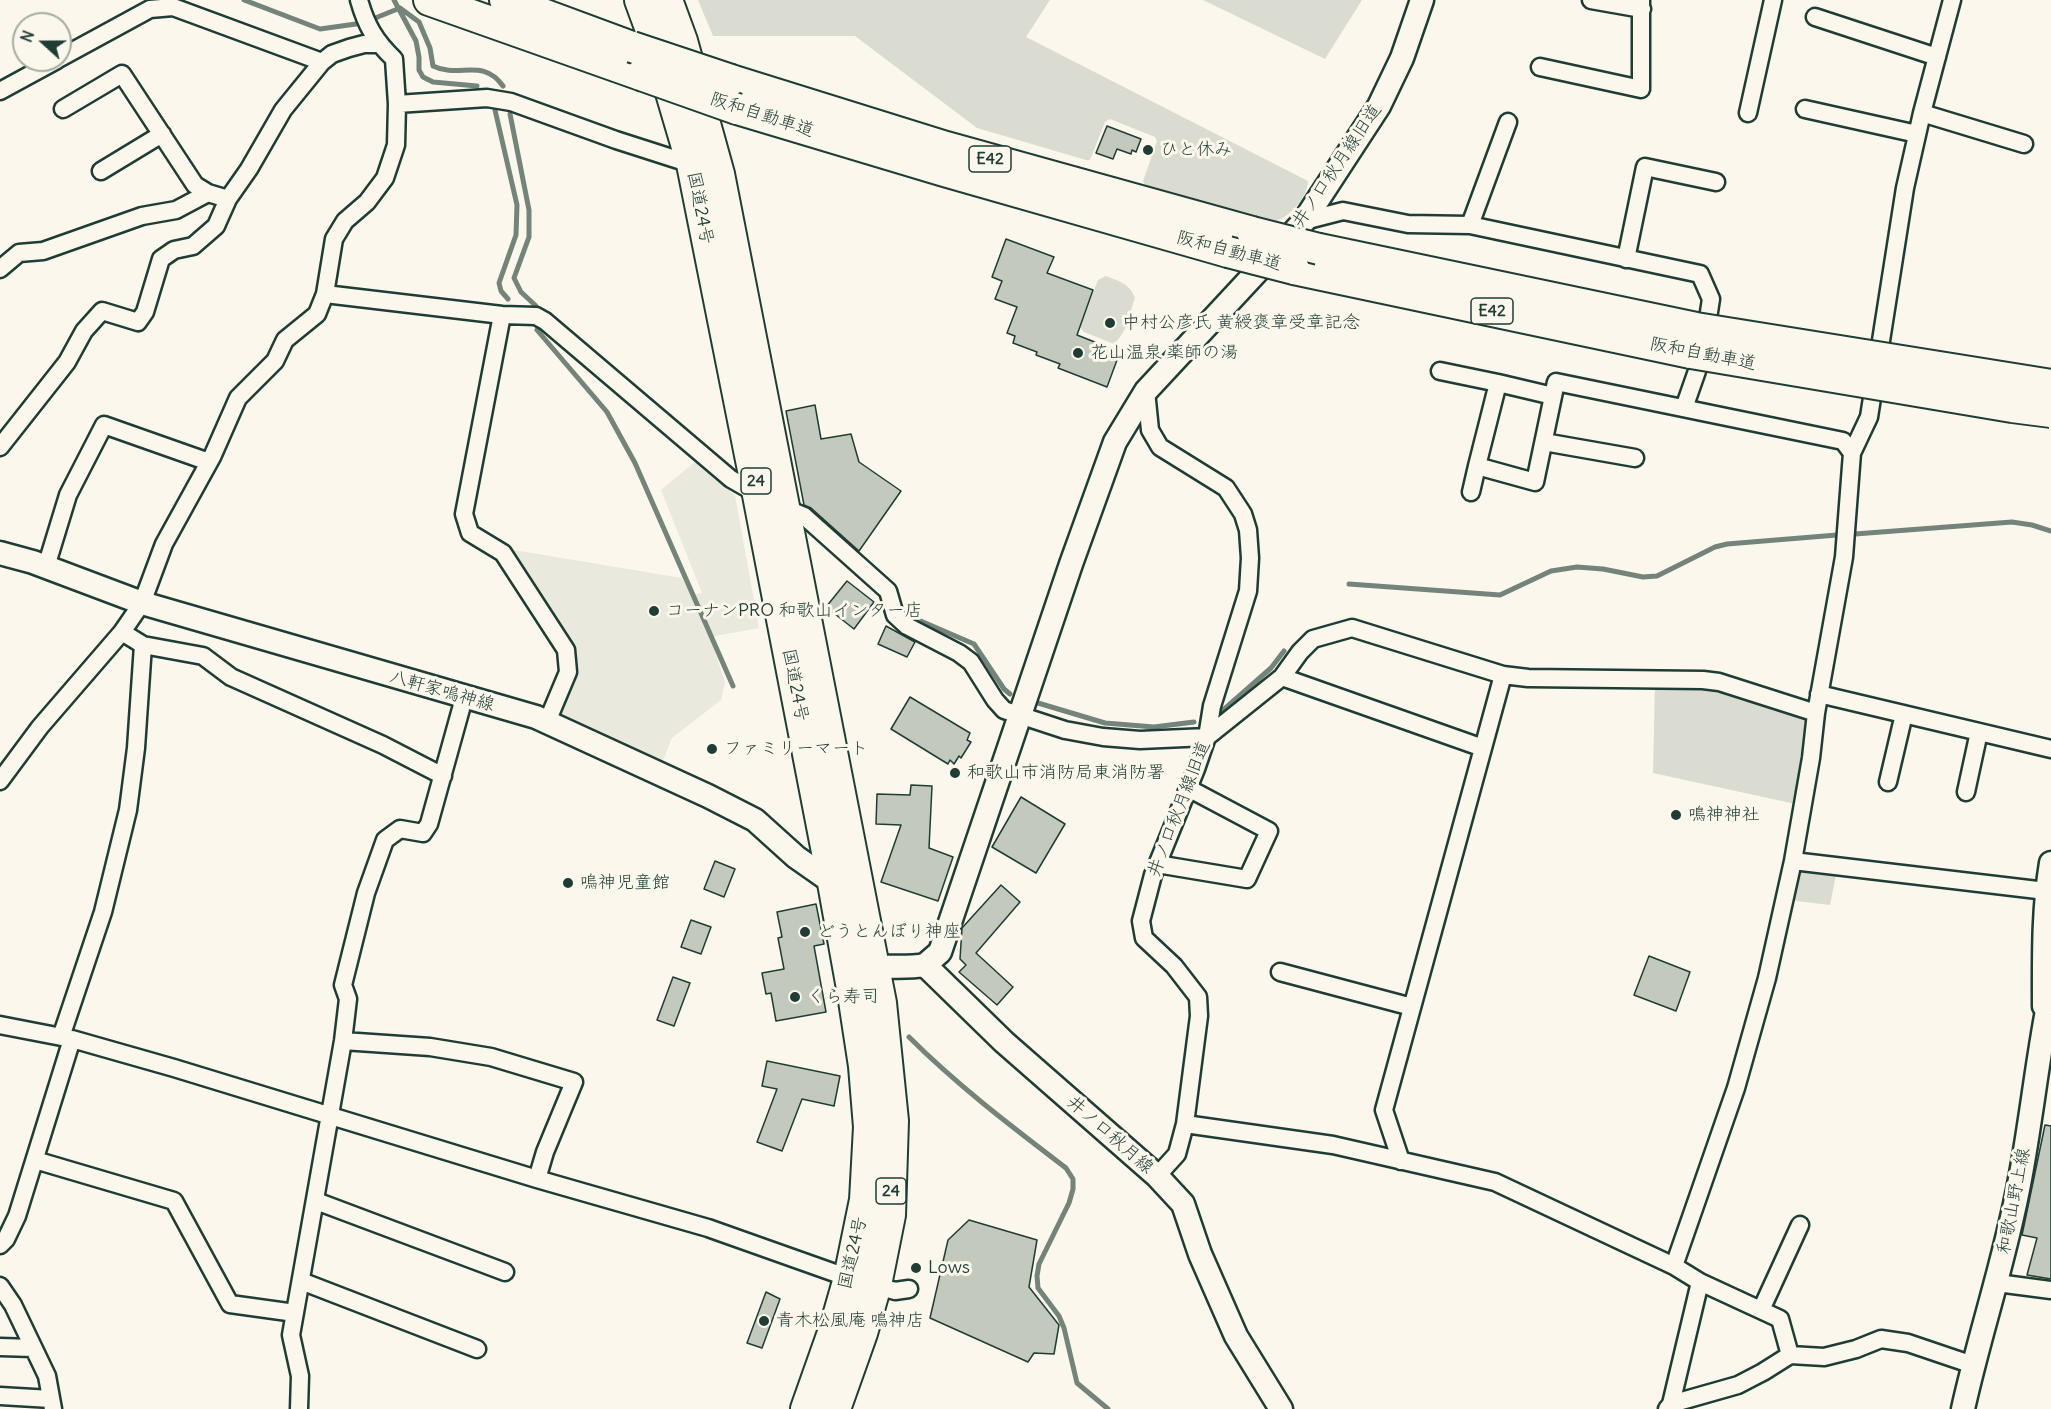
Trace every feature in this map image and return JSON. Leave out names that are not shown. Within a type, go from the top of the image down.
[{"type":"highway","name":"阪和自動車道","points":[[506,0],[632,47],[734,94],[944,171],[1228,252],[1294,269],[1693,340],[2012,407],[2051,412]]},
{"type":"highway","name":"国道24号","points":[[640,0],[659,52],[692,164],[758,495],[845,882]]},
{"type":"highway","name":"国道24号","points":[[667,0],[682,41],[719,174],[786,509],[845,882],[861,967],[881,1003],[894,1121],[890,1215],[863,1281],[835,1326],[806,1409]]},
{"type":"highway","name":"阪和自動車道","points":[[433,2],[641,75],[734,94],[946,147],[1252,232],[1693,340],[2051,385]]},
{"type":"highway","name":"国道24号","points":[[835,1409],[862,1334],[863,1281]]},
{"type":"main road","name":"井ノ口秋月線旧道","points":[[924,965],[940,952],[1114,442],[1146,391],[1304,221],[1379,106],[1402,58],[1422,0]]},
{"type":"main road","name":"八軒家鳴神線","points":[[0,553],[46,567],[142,603],[536,717],[755,820],[796,856],[845,882]]},
{"type":"main road","points":[[2047,1025],[2044,937],[2051,864]]},
{"type":"main road","points":[[861,967],[908,968],[924,965]]},
{"type":"main road","name":"井ノ口秋月線","points":[[924,965],[1004,1042],[1157,1176],[1184,1204],[1200,1254],[1236,1336],[1281,1409]]},
{"type":"main road","name":"和歌山野上線","points":[[1963,1409],[1973,1365],[1997,1283],[2020,1179],[2051,990]]},
{"type":"street","points":[[1540,66],[1641,89],[1642,4],[1591,0]]},
{"type":"street","points":[[1748,113],[1773,0]]},
{"type":"street","points":[[1674,1266],[1736,1088],[1767,978],[1793,861],[1811,758],[1819,694],[1844,557],[1852,453],[1869,417],[1905,188],[1952,0]]},
{"type":"street","points":[[0,781],[40,727],[122,632],[142,603],[164,544],[209,462],[238,398],[275,361],[285,340],[317,314],[326,294],[334,239],[345,221],[368,202],[385,178],[396,145],[397,104],[394,58],[375,38],[359,1]]},
{"type":"street","points":[[72,52],[150,9],[173,7],[321,63]]},
{"type":"street","points":[[1815,17],[1937,57]]},
{"type":"street","points":[[0,447],[67,362],[84,331],[102,311],[138,322],[145,312],[161,259],[174,250],[193,246],[216,226],[228,199],[249,169],[283,110],[321,63],[332,54],[375,38]]},
{"type":"street","points":[[0,91],[35,72]]},
{"type":"street","points":[[63,110],[122,74],[195,185],[208,193],[228,199]]},
{"type":"street","points":[[397,104],[487,98],[511,102],[719,174]]},
{"type":"street","points":[[1805,109],[1917,134]]},
{"type":"street","points":[[1922,113],[2024,144]]},
{"type":"street","points":[[1470,225],[1508,122]]},
{"type":"street","points":[[101,171],[162,134]]},
{"type":"street","points":[[1626,259],[1645,167],[1716,182]]},
{"type":"street","points":[[0,269],[19,252],[43,251],[142,216],[176,210],[208,193]]},
{"type":"street","points":[[1304,221],[1343,211],[1408,224],[1470,225],[1700,274],[1711,299],[1697,371],[1684,408]]},
{"type":"street","points":[[326,294],[502,315],[536,316],[545,321],[731,479],[758,495],[804,516],[888,591],[895,615],[907,626],[959,653],[971,662],[1004,710],[1065,730],[1140,740],[1207,737],[1282,677],[1300,652],[1313,639],[1352,628],[1503,675],[1528,678],[1719,682],[1816,713]]},
{"type":"street","points":[[502,315],[464,514],[470,533],[503,553],[566,650],[568,672],[547,722]]},
{"type":"street","points":[[1440,370],[1553,396]]},
{"type":"street","points":[[1477,466],[1535,482],[1556,382],[1843,441],[1852,453]]},
{"type":"street","points":[[1471,492],[1498,383]]},
{"type":"street","name":"井ノ口秋月線旧道","points":[[1146,391],[1150,430],[1160,447],[1226,488],[1243,514],[1248,531],[1250,558],[1248,591],[1212,706],[1207,737],[1157,864],[1141,921],[1144,938],[1174,966],[1198,997],[1199,1016],[1185,1124],[1177,1154],[1157,1176]]},
{"type":"street","points":[[46,567],[68,495],[104,425],[209,462]]},
{"type":"street","points":[[1544,442],[1635,458]]},
{"type":"street","points":[[122,632],[143,645],[203,656],[231,677],[383,745],[443,776]]},
{"type":"street","points":[[0,1245],[6,1239],[17,1216],[35,1160],[67,1038],[104,912],[128,810],[136,748],[143,645]]},
{"type":"street","points":[[1401,1161],[1384,1110],[1503,675]]},
{"type":"street","points":[[1282,677],[1483,748]]},
{"type":"street","points":[[1819,694],[2051,749]]},
{"type":"street","points":[[299,1409],[300,1376],[291,1335],[343,1041],[348,999],[343,985],[366,893],[385,840],[400,829],[423,833],[429,824],[464,698]]},
{"type":"street","points":[[1888,782],[1904,714]]},
{"type":"street","points":[[1966,792],[1979,732]]},
{"type":"street","points":[[1157,864],[1247,879],[1269,831],[1188,788]]},
{"type":"street","points":[[1793,861],[2049,892]]},
{"type":"street","points":[[1280,972],[1412,1007]]},
{"type":"street","points":[[0,1025],[67,1038],[174,1068],[537,1179],[708,1228],[895,1291],[909,1289]]},
{"type":"street","points":[[343,1041],[430,1047],[490,1057],[574,1082],[545,1152],[537,1179]]},
{"type":"street","points":[[1185,1124],[1333,1145],[1495,1182],[1674,1266],[1700,1282],[1780,1319],[1790,1355]]},
{"type":"street","points":[[35,1160],[174,1201],[230,1304],[295,1313]]},
{"type":"street","points":[[315,1201],[504,1272]]},
{"type":"street","points":[[1761,1310],[1800,1225]]},
{"type":"street","points":[[301,1281],[477,1349]]},
{"type":"street","points":[[1669,1407],[1700,1282]]},
{"type":"street","points":[[1997,1283],[2051,1290]]},
{"type":"street","points":[[0,1286],[13,1305],[47,1376],[52,1404],[0,1396]]},
{"type":"street","points":[[1669,1407],[1738,1385],[1790,1355],[1824,1357],[1856,1349],[1881,1339],[1908,1343],[1973,1365]]},
{"type":"street","points":[[0,1347],[33,1348]]},
{"type":"shaded area","points":[[698,0],[1050,0],[1026,37],[1308,181],[1307,187],[1298,205],[1277,221],[1145,185],[1143,181],[1157,141],[1155,137],[1110,119],[1105,122],[1090,160],[1086,160],[977,128],[855,36],[713,36]]},
{"type":"shaded area","points":[[1203,0],[1362,0],[1325,59]]},
{"type":"shaded area","points":[[1106,276],[1127,286],[1135,298],[1126,327],[1114,344],[1084,332],[1080,327],[1098,280]]},
{"type":"shaded area","name":"コーナンPRO 和歌山インター店","points":[[695,462],[735,495],[759,628],[710,637],[725,682],[721,700],[672,738],[661,765],[556,720],[578,669],[571,638],[524,573],[502,548],[682,578],[691,595],[702,593],[661,490]]},
{"type":"shaded area","points":[[1655,682],[1708,683],[1813,714],[1800,805],[1653,773]]},
{"type":"shaded area","points":[[1797,861],[1838,865],[1830,905],[1788,900]]},
{"type":"building","points":[[1107,126],[1141,139],[1136,152],[1132,150],[1131,154],[1117,149],[1113,159],[1096,153]]},
{"type":"building","points":[[1006,239],[1054,257],[1047,273],[1093,290],[1077,335],[1120,352],[1107,387],[1058,368],[1060,364],[1013,343],[1015,336],[1007,333],[1017,307],[995,299],[1002,281],[992,277]]},
{"type":"building","points":[[815,405],[821,439],[851,434],[859,462],[901,491],[859,551],[811,508],[804,505],[786,411]]},
{"type":"building","points":[[847,581],[874,602],[854,629],[826,607]]},
{"type":"building","points":[[886,626],[915,642],[907,657],[878,644]]},
{"type":"building","points":[[910,697],[970,733],[967,740],[971,742],[961,758],[959,756],[954,764],[950,760],[948,764],[891,729]]},
{"type":"building","points":[[911,785],[932,786],[929,848],[953,857],[938,901],[881,882],[901,825],[876,824],[877,794],[910,795]]},
{"type":"building","points":[[1021,797],[1065,824],[1036,873],[992,847]]},
{"type":"building","points":[[715,861],[735,869],[724,897],[704,889]]},
{"type":"building","points":[[1001,885],[1020,902],[976,953],[1013,987],[997,1005],[959,972],[966,965],[960,959],[962,928]]},
{"type":"building","points":[[816,904],[824,944],[814,946],[826,1012],[776,1021],[771,993],[766,994],[762,973],[784,969],[778,938],[782,937],[777,912]]},
{"type":"building","points":[[691,920],[711,927],[701,954],[681,947]]},
{"type":"building","points":[[1649,956],[1690,972],[1676,1011],[1634,995]]},
{"type":"building","points":[[673,977],[690,983],[674,1026],[657,1020]]},
{"type":"building","points":[[767,1061],[840,1076],[834,1106],[802,1099],[782,1151],[757,1142],[777,1089],[762,1086]]},
{"type":"building","points":[[2045,1125],[2051,1126],[2051,1279],[2027,1275],[2037,1238],[2022,1235]]},
{"type":"building","points":[[969,1220],[1037,1240],[1029,1287],[1059,1325],[1054,1354],[1034,1353],[1028,1362],[930,1318],[948,1240]]},
{"type":"building","name":"青木松風庵 鳴神店","points":[[766,1292],[780,1299],[762,1348],[747,1343]]},
{"type":"waterway","points":[[244,0],[320,29],[363,23],[400,8]]},
{"type":"waterway","points":[[394,0],[416,41],[419,70],[423,77],[433,82],[477,86]]},
{"type":"waterway","points":[[400,8],[419,22],[430,48],[433,66],[452,71],[487,72],[503,86]]},
{"type":"waterway","points":[[495,110],[517,205],[516,235],[499,283],[501,291],[508,299]]},
{"type":"waterway","points":[[510,114],[529,210],[529,237],[514,278],[521,292],[536,306]]},
{"type":"waterway","points":[[537,330],[607,412],[635,463],[733,686]]},
{"type":"waterway","points":[[1855,534],[2012,522],[2051,531]]},
{"type":"waterway","points":[[1349,584],[1500,595],[1551,571],[1577,567],[1603,569],[1643,577],[1657,576],[1715,547],[1727,544],[1837,535]]},
{"type":"waterway","points":[[901,609],[916,619],[974,644],[1004,689],[1010,694]]},
{"type":"waterway","points":[[1221,712],[1271,668],[1284,651]]},
{"type":"waterway","points":[[1038,703],[1105,723],[1154,727],[1194,722]]},
{"type":"waterway","points":[[909,1037],[965,1088],[1066,1168],[1073,1179],[1069,1203],[1039,1264],[1038,1288],[1059,1316],[1064,1328],[1077,1383],[1108,1409]]},
{"type":"place","name":"ひと休み","points":[[1148,150]]},
{"type":"place","name":"中村公彦氏 黄綬褒章受章記念","points":[[1110,323]]},
{"type":"place","name":"花山温泉 薬師の湯","points":[[1078,353]]},
{"type":"place","name":"コーナンPRO 和歌山インター店","points":[[654,611]]},
{"type":"place","name":"ファミリーマート","points":[[712,749]]},
{"type":"place","name":"和歌山市消防局東消防署","points":[[955,773]]},
{"type":"place","name":"鳴神神社","points":[[1676,815]]},
{"type":"place","name":"嗚神児童館","points":[[568,883]]},
{"type":"place","name":"どうとんぼり神座","points":[[805,932]]},
{"type":"place","name":"くら寿司","points":[[795,997]]},
{"type":"place","name":"Lows","points":[[916,1268]]},
{"type":"place","name":"青木松風庵 鳴神店","points":[[764,1321]]}]
